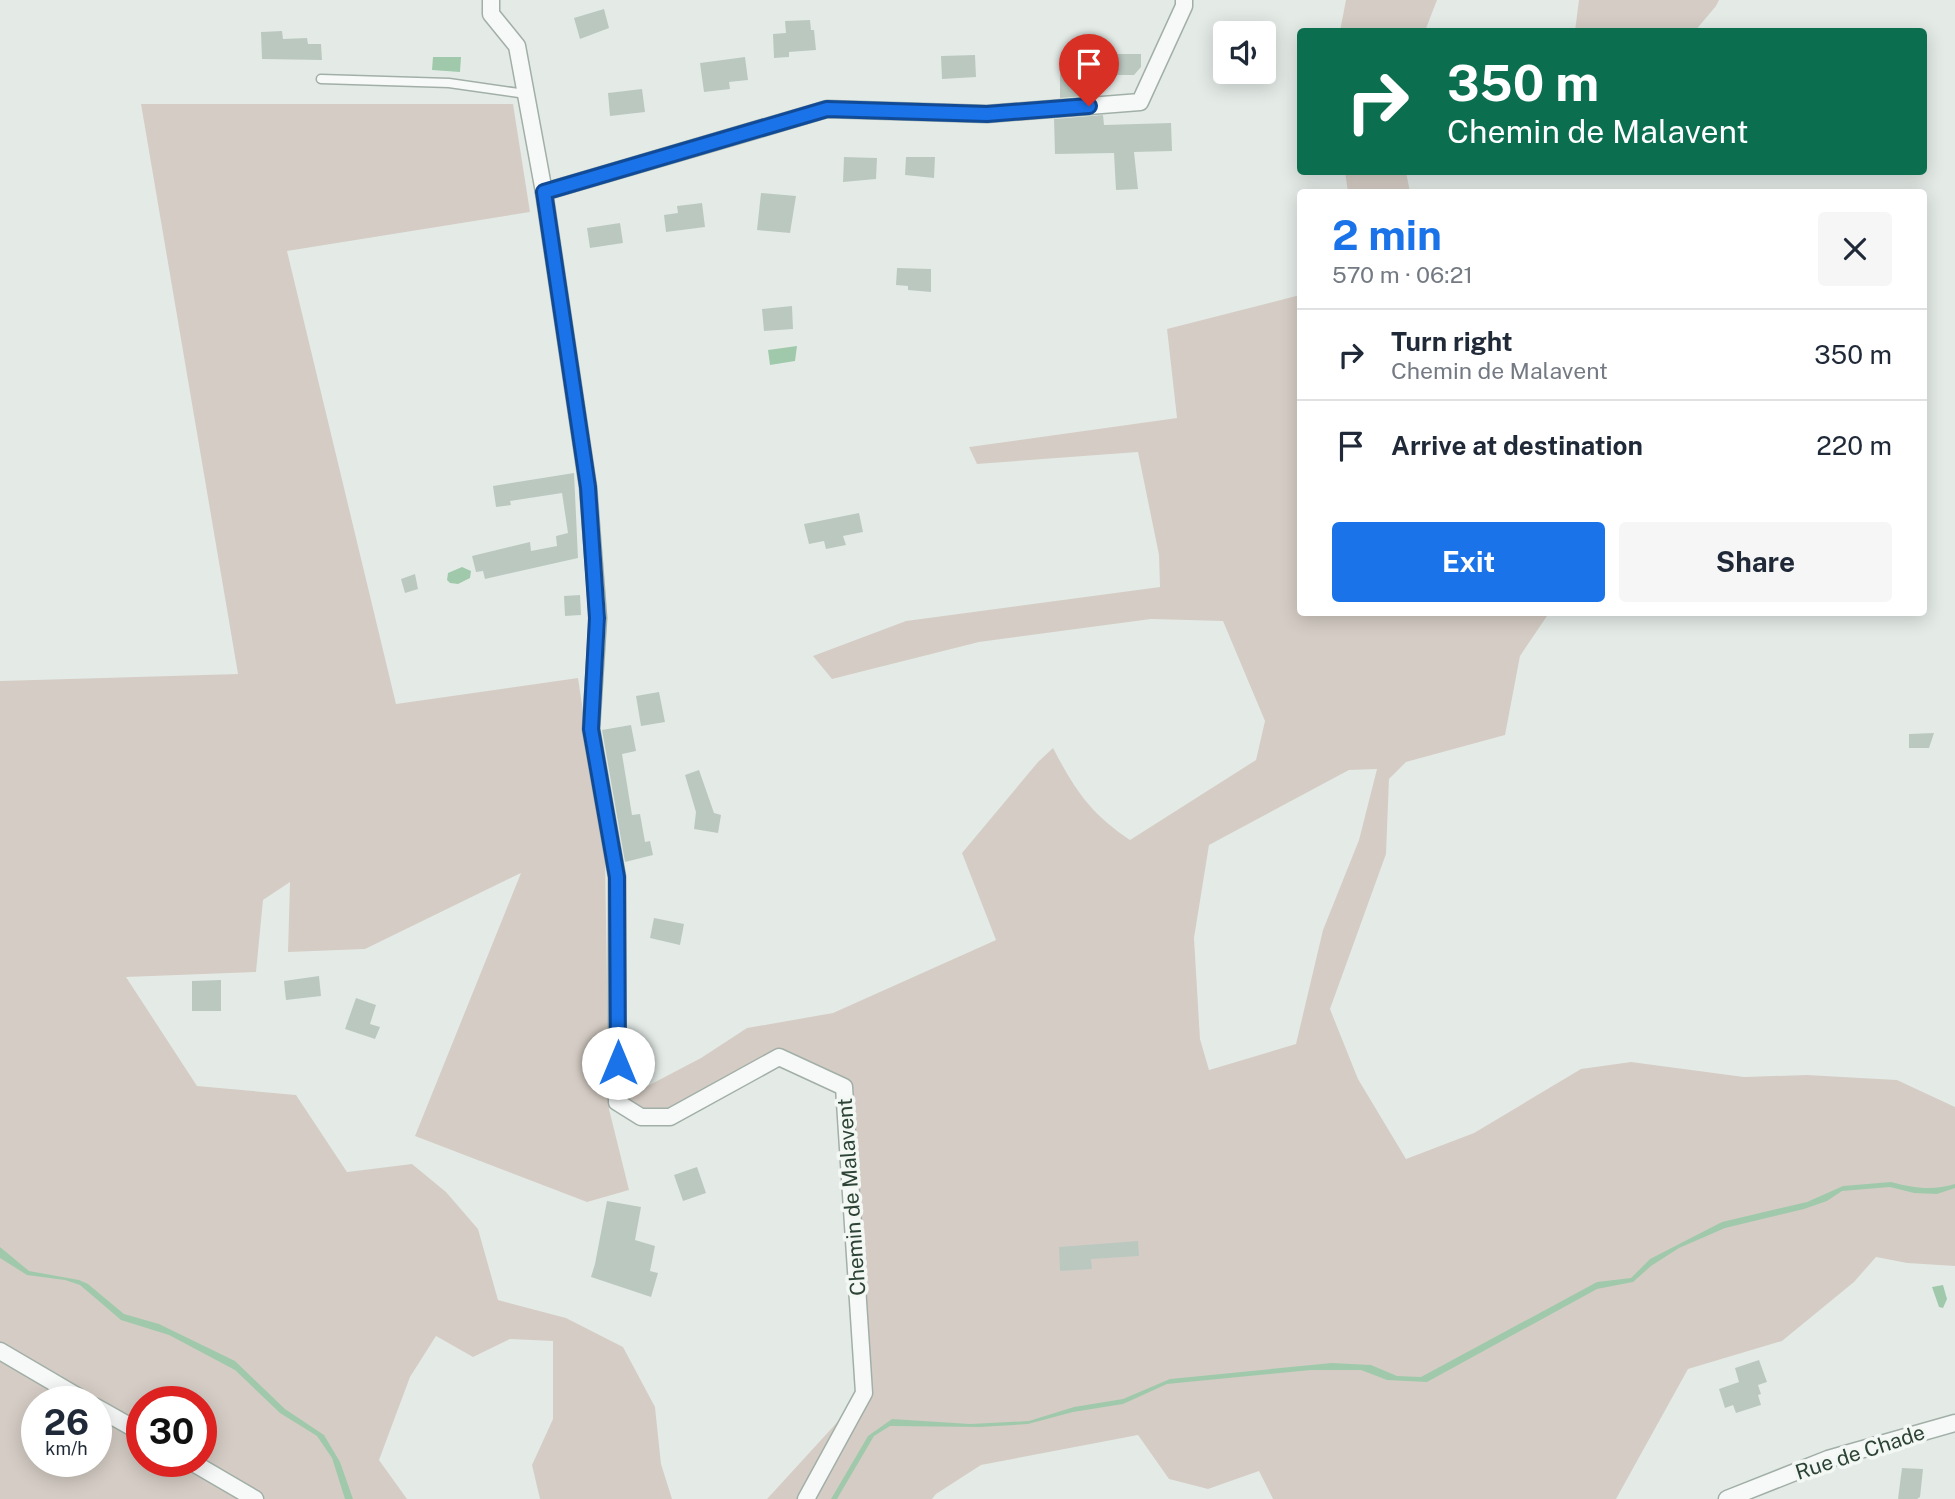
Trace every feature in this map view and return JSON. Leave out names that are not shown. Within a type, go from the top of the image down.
[{"type":"street","points":[[491,0],[491,14],[517,46],[544,192],[827,109],[987,114],[1140,102],[1184,6],[1184,0]]},
{"type":"street","name":"Chemin de Malavent","points":[[544,192],[588,487],[597,618],[591,729],[617,877],[617,1101],[641,1117],[670,1117],[779,1057],[844,1087],[864,1393],[806,1499]]},
{"type":"street","points":[[0,1351],[60,1386]]},
{"type":"street","name":"Rue de Chade","points":[[1727,1499],[1828,1459],[1955,1423]]},
{"type":"street","points":[[217,1477],[255,1499]]},
{"type":"lane","points":[[321,79],[449,83],[526,94]]},
{"type":"shaded area","points":[[1346,0],[1437,0],[1426,28],[1341,28]]},
{"type":"shaded area","points":[[1579,0],[1719,0],[1698,28],[1575,28]]},
{"type":"shaded area","points":[[433,57],[461,57],[460,72],[432,70]]},
{"type":"shaded area","points":[[141,104],[513,104],[530,212],[287,251],[396,704],[578,678],[605,857],[609,1109],[629,1190],[587,1202],[415,1136],[521,873],[365,949],[288,952],[290,882],[263,900],[256,972],[126,977],[197,1086],[296,1095],[347,1172],[412,1164],[446,1192],[478,1229],[498,1300],[566,1318],[623,1347],[655,1407],[661,1464],[672,1499],[540,1499],[532,1465],[553,1419],[553,1341],[510,1339],[473,1357],[436,1336],[410,1377],[379,1460],[407,1499],[0,1499],[0,681],[238,674]]},
{"type":"shaded area","points":[[1345,175],[1407,175],[1409,189],[1348,189]]},
{"type":"shaded area","points":[[1297,296],[1297,616],[1547,616],[1520,656],[1505,735],[1406,762],[1389,779],[1386,854],[1330,1009],[1358,1079],[1406,1159],[1474,1133],[1581,1069],[1631,1062],[1744,1077],[1807,1075],[1897,1080],[1955,1107],[1955,1266],[1907,1263],[1876,1257],[1854,1282],[1782,1341],[1688,1369],[1616,1499],[1273,1499],[1259,1471],[1208,1489],[1169,1479],[1138,1435],[981,1465],[932,1499],[767,1499],[864,1393],[844,1087],[779,1057],[670,1117],[641,1117],[617,1102],[701,1058],[747,1028],[833,1013],[996,940],[962,853],[1038,762],[1053,748],[1085,800],[1104,820],[1130,840],[1256,760],[1265,721],[1223,621],[1151,619],[979,642],[832,679],[813,656],[906,621],[1160,587],[1159,555],[1138,452],[977,464],[969,447],[1177,418],[1167,329]],"holes":[[[1377,769],[1359,840],[1323,930],[1296,1044],[1209,1070],[1200,1039],[1194,938],[1209,845],[1349,770]]]},
{"type":"shaded area","points":[[797,346],[795,361],[770,365],[768,350]]},
{"type":"shaded area","points":[[462,567],[471,571],[470,578],[458,584],[450,583],[447,580],[448,573]]},
{"type":"shaded area","points":[[1891,1182],[1923,1188],[1955,1184],[1955,1188],[1937,1194],[1914,1193],[1890,1187],[1842,1191],[1827,1201],[1804,1209],[1725,1228],[1679,1248],[1651,1266],[1633,1282],[1597,1289],[1427,1382],[1387,1380],[1361,1370],[1311,1370],[1167,1384],[1123,1404],[1073,1412],[1028,1424],[980,1427],[890,1426],[874,1436],[837,1499],[831,1499],[868,1436],[892,1419],[970,1424],[1029,1421],[1074,1407],[1123,1399],[1170,1379],[1332,1363],[1371,1365],[1397,1376],[1421,1377],[1597,1282],[1631,1278],[1650,1259],[1722,1222],[1807,1202],[1843,1186]]},
{"type":"shaded area","points":[[0,1247],[29,1271],[79,1280],[88,1284],[124,1314],[159,1324],[235,1361],[285,1409],[324,1435],[340,1462],[353,1499],[345,1499],[332,1458],[317,1436],[280,1413],[235,1370],[169,1335],[121,1320],[80,1285],[65,1280],[27,1275],[0,1258]]},
{"type":"shaded area","points":[[1943,1285],[1947,1299],[1943,1308],[1939,1307],[1932,1287]]},
{"type":"building","points":[[604,9],[609,28],[580,39],[574,18]]},
{"type":"building","points":[[810,20],[816,50],[789,52],[789,57],[774,58],[773,34],[786,33],[785,21]]},
{"type":"building","points":[[282,31],[283,39],[307,38],[308,44],[321,44],[322,60],[262,59],[261,32]]},
{"type":"building","points":[[1141,54],[1141,67],[1134,75],[1097,75],[1097,95],[1060,98],[1060,56]]},
{"type":"building","points":[[975,55],[976,77],[942,79],[941,56]]},
{"type":"building","points":[[745,57],[748,80],[729,82],[730,89],[704,92],[700,63]]},
{"type":"building","points":[[642,89],[645,112],[610,116],[608,93]]},
{"type":"building","points":[[1103,115],[1104,125],[1171,123],[1172,151],[1134,152],[1138,189],[1116,190],[1114,153],[1055,154],[1054,119]]},
{"type":"building","points":[[844,157],[877,158],[876,179],[843,182]]},
{"type":"building","points":[[906,157],[935,157],[934,178],[905,175]]},
{"type":"building","points":[[761,193],[796,196],[790,233],[757,230]]},
{"type":"building","points":[[702,203],[705,227],[666,232],[664,215],[678,213],[677,206]]},
{"type":"building","points":[[620,223],[623,243],[590,248],[587,228]]},
{"type":"building","points":[[897,268],[931,269],[931,292],[908,290],[908,286],[896,285]]},
{"type":"building","points":[[792,306],[793,329],[764,331],[762,309]]},
{"type":"building","points":[[574,473],[578,558],[485,579],[483,571],[476,572],[472,556],[530,542],[531,551],[557,546],[556,536],[568,533],[562,493],[510,501],[511,505],[496,507],[493,486]]},
{"type":"building","points":[[859,513],[863,532],[843,536],[846,545],[826,549],[824,541],[809,544],[804,524]]},
{"type":"building","points":[[415,574],[418,589],[405,593],[401,579]]},
{"type":"building","points":[[580,595],[581,615],[565,616],[564,596]]},
{"type":"building","points":[[659,692],[665,722],[641,726],[636,696]]},
{"type":"building","points":[[631,725],[636,751],[622,754],[632,815],[640,814],[645,842],[650,841],[653,855],[625,862],[602,730]]},
{"type":"building","points":[[1934,733],[1929,748],[1909,748],[1909,734]]},
{"type":"building","points":[[699,770],[714,813],[721,815],[718,833],[694,829],[696,812],[685,775]]},
{"type":"building","points":[[654,918],[684,924],[680,945],[650,938]]},
{"type":"building","points":[[319,976],[321,996],[286,1000],[284,981]]},
{"type":"building","points":[[221,980],[221,1011],[192,1011],[192,981]]},
{"type":"building","points":[[356,998],[376,1005],[370,1024],[380,1027],[375,1039],[345,1029]]},
{"type":"building","points":[[697,1167],[706,1193],[683,1201],[674,1175]]},
{"type":"building","points":[[607,1201],[641,1207],[635,1240],[655,1246],[650,1271],[658,1273],[651,1297],[591,1277]]},
{"type":"building","points":[[1138,1241],[1139,1256],[1091,1259],[1092,1269],[1060,1271],[1059,1247]]},
{"type":"building","points":[[1759,1360],[1767,1382],[1758,1385],[1761,1405],[1736,1413],[1733,1405],[1725,1408],[1719,1389],[1739,1382],[1735,1368]]},
{"type":"building","points":[[1902,1468],[1923,1469],[1920,1497],[1917,1499],[1898,1499]]},
{"type":"route","points":[[618,1063],[617,877],[591,729],[597,618],[588,487],[544,192],[827,109],[987,114],[1089,106]]}]
